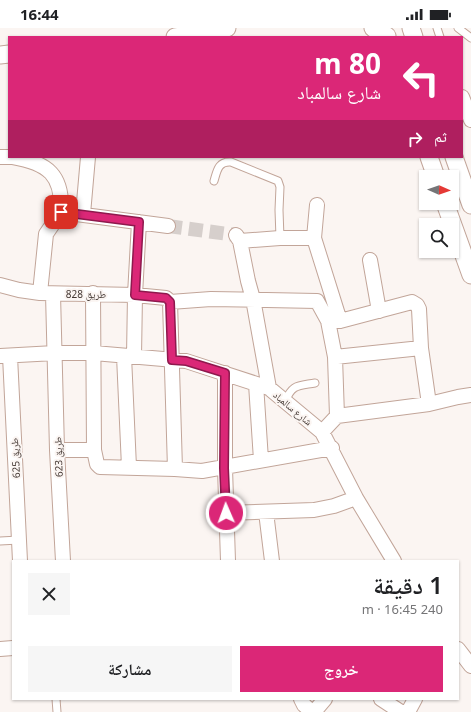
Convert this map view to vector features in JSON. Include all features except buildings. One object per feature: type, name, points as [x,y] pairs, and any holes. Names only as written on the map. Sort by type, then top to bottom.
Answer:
[{"type":"street","points":[[181,36],[227,28]]},
{"type":"street","points":[[373,28],[385,36]]},
{"type":"street","points":[[463,100],[471,120]]},
{"type":"street","points":[[17,158],[40,165],[51,174],[59,184],[62,198],[61,212],[168,226]]},
{"type":"street","points":[[83,214],[88,158]]},
{"type":"street","points":[[429,158],[434,170]]},
{"type":"street","points":[[454,158],[471,205]]},
{"type":"street","points":[[317,205],[314,238],[334,321],[337,416]]},
{"type":"street","points":[[448,210],[471,275]]},
{"type":"street","name":"طريق 623","points":[[61,212],[46,234],[47,294],[56,353],[57,450],[63,560]]},
{"type":"street","points":[[128,467],[129,356],[135,295],[139,222]]},
{"type":"street","points":[[261,460],[263,386],[253,299],[238,238],[314,238]]},
{"type":"street","points":[[370,260],[379,311]]},
{"type":"street","name":"طريق 828","points":[[0,286],[47,294],[93,293],[135,295],[166,298],[170,302]]},
{"type":"street","points":[[93,293],[96,457],[100,468],[128,467],[202,471],[332,448]]},
{"type":"street","points":[[175,469],[170,302],[211,299],[315,300],[334,321]]},
{"type":"street","points":[[334,321],[412,302],[417,305],[421,348],[429,404]]},
{"type":"street","points":[[335,357],[421,348]]},
{"type":"street","name":"شارع سالمباد","points":[[5,356],[56,353],[94,353],[186,361],[263,386],[322,432],[332,448],[356,498],[393,560]]},
{"type":"street","name":"طريق 625","points":[[5,356],[20,560]]},
{"type":"street","points":[[225,373],[224,468],[228,560]]},
{"type":"street","points":[[322,432],[337,416],[429,404],[464,396],[471,389]]},
{"type":"street","points":[[57,450],[96,457]]},
{"type":"street","points":[[226,513],[314,510],[334,506],[356,498]]},
{"type":"street","points":[[266,512],[272,560]]},
{"type":"street","points":[[0,649],[12,648]]},
{"type":"street","points":[[459,651],[471,666]]},
{"type":"street","points":[[302,700],[304,705],[313,712],[324,700]]},
{"type":"street","points":[[383,700],[401,712]]},
{"type":"street","points":[[408,712],[414,700]]},
{"type":"lane","points":[[458,28],[471,38]]},
{"type":"lane","points":[[214,181],[219,166],[226,161],[275,179],[279,184],[280,238]]},
{"type":"lane","points":[[285,402],[289,392],[296,386],[315,383]]},
{"type":"lane","points":[[0,541],[19,540]]},
{"type":"lane","points":[[56,700],[57,712]]},
{"type":"tunnel","points":[[168,226],[236,235]]},
{"type":"route","points":[[61,212],[139,222],[135,295],[166,298],[170,302],[172,360],[186,361],[225,373],[224,468],[226,513]]}]
